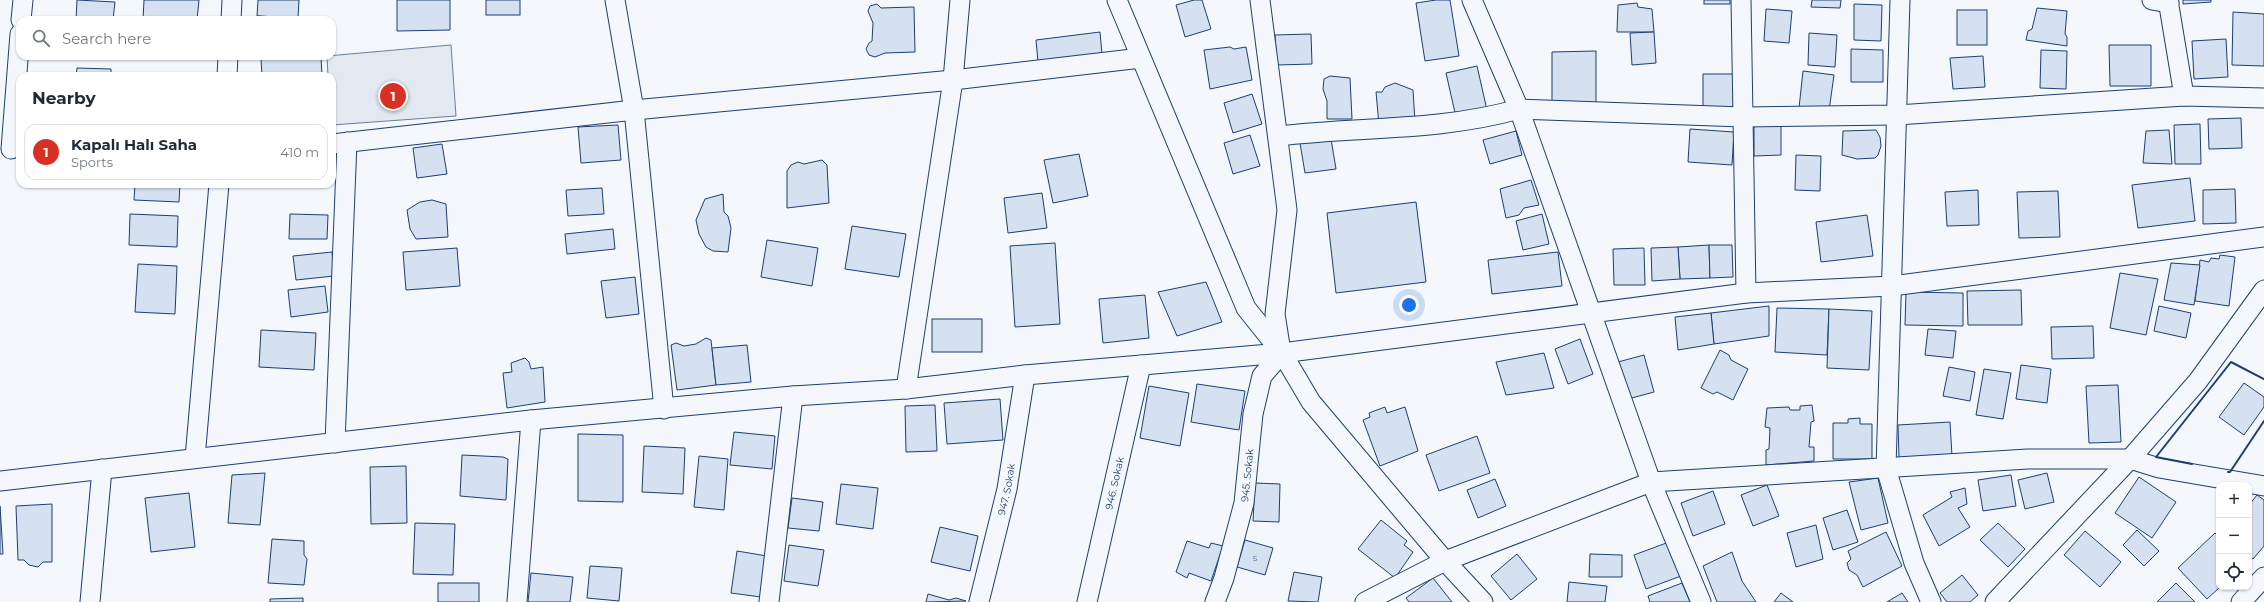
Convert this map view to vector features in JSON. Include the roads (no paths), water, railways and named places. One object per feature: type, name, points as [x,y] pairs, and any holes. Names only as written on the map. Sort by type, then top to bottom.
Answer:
[{"type":"street","points":[[21,16],[23,0]]},
{"type":"street","points":[[231,16],[232,0]]},
{"type":"street","points":[[615,0],[634,110],[664,409]]},
{"type":"street","points":[[906,389],[952,80],[960,0]]},
{"type":"street","points":[[1118,0],[1246,308],[1282,353],[1311,402],[1445,561],[1483,602]]},
{"type":"street","points":[[1260,0],[1288,210],[1275,314],[1282,353]]},
{"type":"street","points":[[1472,0],[1519,109],[1589,312],[1651,482],[1701,602]]},
{"type":"street","points":[[1741,0],[1746,293]]},
{"type":"street","points":[[1900,0],[1886,468],[1914,563],[1931,602]]},
{"type":"street","points":[[2163,1],[2184,96]]},
{"type":"street","points":[[335,443],[340,143],[634,110],[952,80],[1141,58]]},
{"type":"street","points":[[17,72],[18,60]]},
{"type":"street","points":[[227,72],[228,60]]},
{"type":"street","points":[[10,149],[16,80]]},
{"type":"street","points":[[1278,136],[1326,130],[1398,129],[1446,125],[1485,119],[1519,109],[1744,118],[1897,115],[2184,96],[2264,98]]},
{"type":"street","points":[[195,458],[219,188]]},
{"type":"street","points":[[0,481],[531,420],[793,396],[906,389],[1025,375],[1282,353],[1589,312],[1746,293],[1892,286],[2264,237]]},
{"type":"street","points":[[1994,602],[2130,459],[2198,381],[2264,290]]},
{"type":"street","name":"945. Sokak","points":[[1214,602],[1224,578],[1244,502],[1253,414],[1262,376],[1282,353]]},
{"type":"street","name":"946. Sokak","points":[[1087,602],[1141,365]]},
{"type":"street","name":"947. Sokak","points":[[979,602],[1007,489],[1025,375]]},
{"type":"street","points":[[769,602],[793,396]]},
{"type":"street","points":[[517,602],[531,420]]},
{"type":"street","points":[[1365,602],[1445,561],[1651,482],[2028,459],[2130,459],[2159,468],[2264,486]]},
{"type":"street","points":[[90,602],[102,469]]},
{"type":"street","points":[[2241,602],[2264,577]]},
{"type":"place","name":"Kapalı Halı Saha","points":[[393,96]]}]
